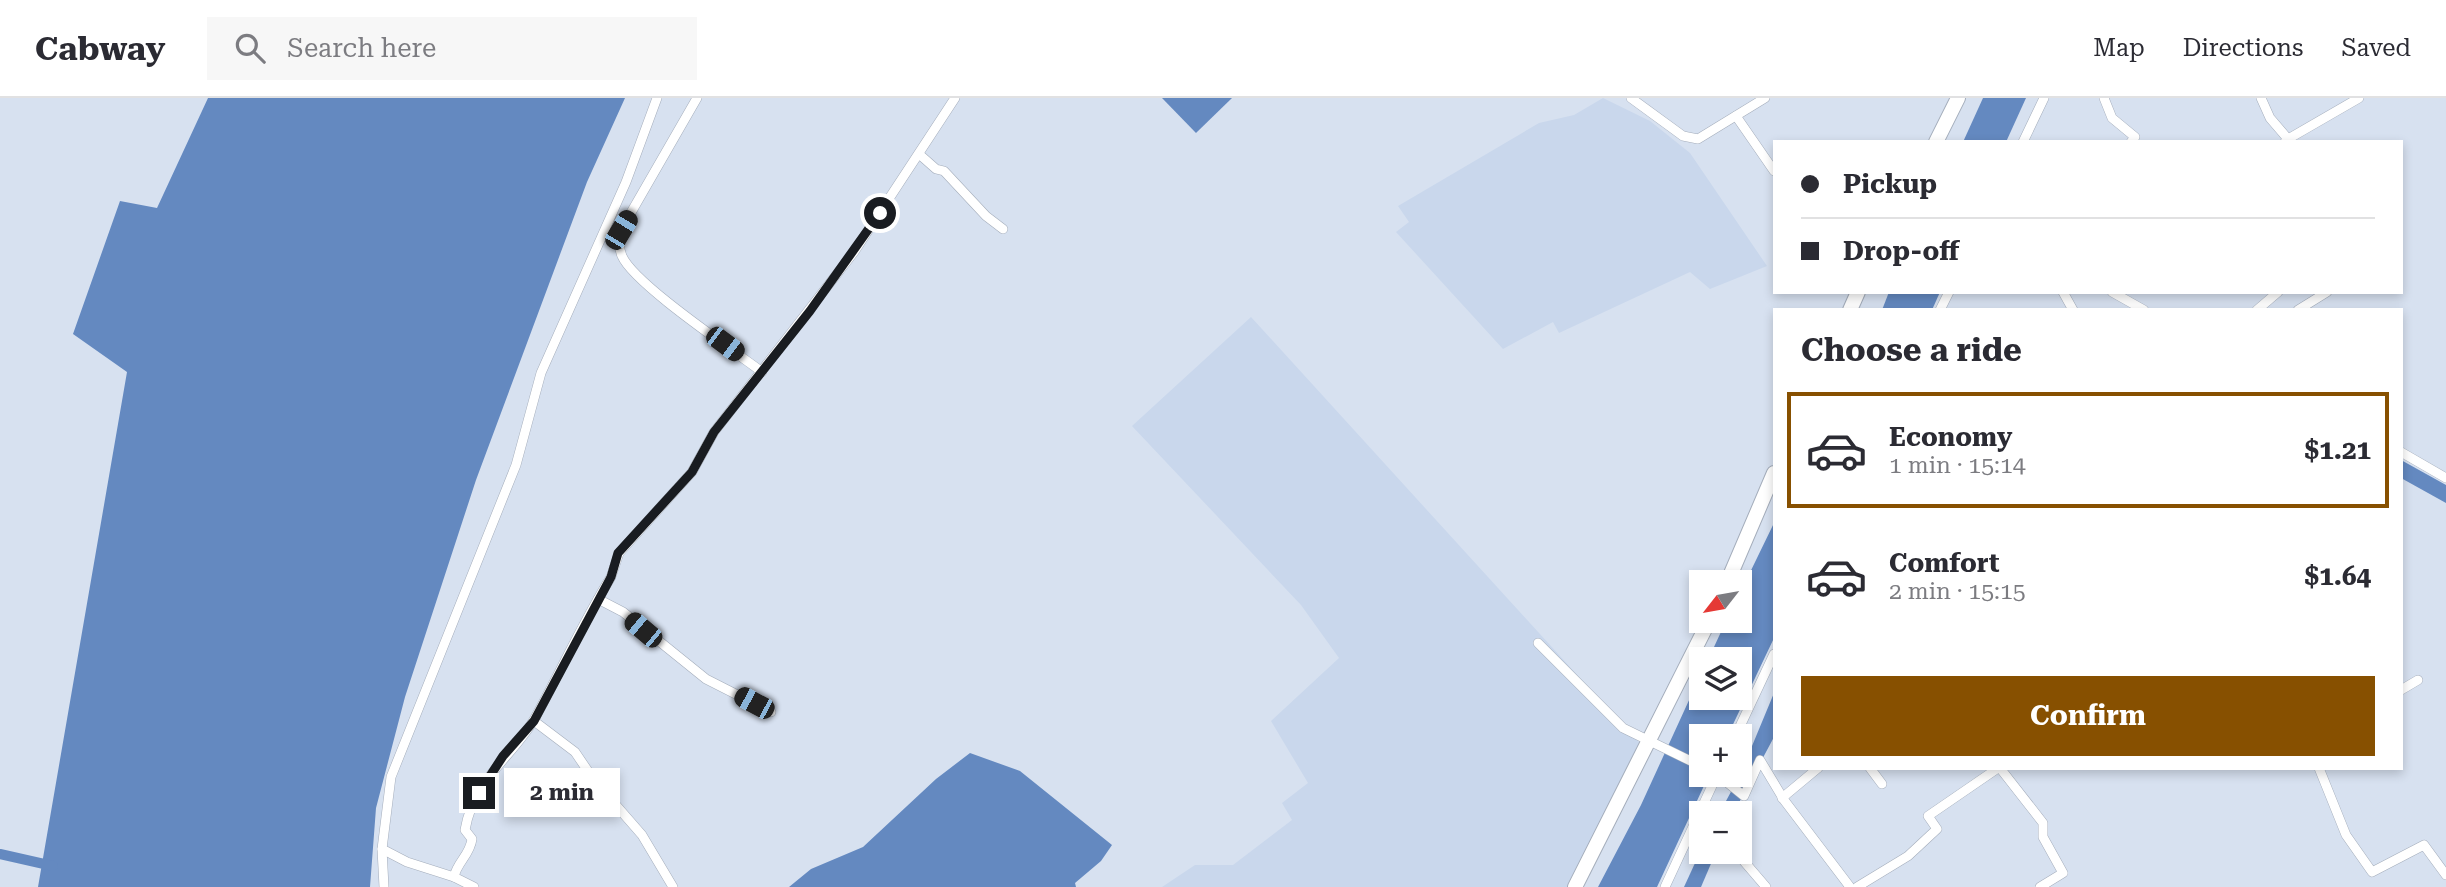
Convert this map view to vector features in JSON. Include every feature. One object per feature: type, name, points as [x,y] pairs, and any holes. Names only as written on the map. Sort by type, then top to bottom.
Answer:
[{"type":"main road","points":[[1937,140],[1958,98]]},
{"type":"main road","points":[[1733,570],[1773,475]]},
{"type":"main road","points":[[1575,887],[1703,634]]},
{"type":"street","points":[[384,887],[382,849],[385,811],[395,766],[516,465],[541,373],[626,182],[657,98]]},
{"type":"street","points":[[697,98],[621,230],[618,243],[622,257],[639,278],[762,372]]},
{"type":"street","points":[[454,877],[470,851],[472,839],[465,830],[468,813],[490,774],[534,721],[598,599],[618,553],[692,472],[714,432],[854,252],[955,98]]},
{"type":"street","points":[[1631,98],[1690,138],[1704,136],[1765,98]]},
{"type":"street","points":[[2024,140],[2044,98]]},
{"type":"street","points":[[2104,98],[2112,118],[2135,138],[2133,140]]},
{"type":"street","points":[[2260,98],[2286,140],[2359,98]]},
{"type":"street","points":[[1736,116],[1773,170]]},
{"type":"street","points":[[919,154],[936,169],[944,172],[986,216],[1003,229]]},
{"type":"street","points":[[2259,308],[2275,294]]},
{"type":"street","points":[[2301,308],[2324,294]]},
{"type":"street","points":[[2126,296],[2141,308]]},
{"type":"street","points":[[2403,453],[2446,478]]},
{"type":"street","points":[[598,599],[622,612],[706,679],[771,712]]},
{"type":"street","points":[[1538,643],[1623,728],[1689,760]]},
{"type":"street","points":[[1741,724],[1773,656]]},
{"type":"street","points":[[2403,689],[2418,680]]},
{"type":"street","points":[[534,721],[575,752],[594,780],[642,835],[673,887]]},
{"type":"street","points":[[1752,778],[1760,760],[1782,797],[1850,887]]},
{"type":"street","points":[[1782,797],[1816,770]]},
{"type":"street","points":[[1872,770],[1882,784]]},
{"type":"street","points":[[1857,887],[1908,856],[1937,829],[1928,816],[1996,770]]},
{"type":"street","points":[[2001,770],[2043,823],[2043,837],[2063,873],[2040,887]]},
{"type":"street","points":[[2320,770],[2346,835],[2372,872],[2424,845],[2446,875]]},
{"type":"street","points":[[1732,787],[1744,796],[1748,787]]},
{"type":"street","points":[[1665,887],[1689,838]]},
{"type":"street","points":[[382,849],[407,862],[454,877],[474,887]]},
{"type":"street","points":[[1746,864],[1766,887]]},
{"type":"shaded area","points":[[1603,98],[1650,121],[1690,153],[1767,266],[1710,289],[1690,272],[1559,333],[1553,322],[1503,349],[1396,232],[1409,222],[1398,206],[1539,123],[1574,115]]},
{"type":"shaded area","points":[[1251,317],[1642,746],[1570,887],[1162,887],[1195,865],[1233,865],[1292,820],[1282,803],[1308,783],[1271,721],[1339,658],[1301,605],[1132,426]]},
{"type":"water","points":[[208,98],[625,98],[587,182],[476,480],[405,697],[376,808],[370,887],[38,887],[127,372],[73,334],[120,201],[157,208]]},
{"type":"water","points":[[1162,98],[1232,98],[1196,133]]},
{"type":"water","points":[[1983,98],[2026,98],[2007,140],[1964,140]]},
{"type":"water","points":[[1888,294],[1939,294],[1933,308],[1883,308]]},
{"type":"water","points":[[2403,461],[2446,485],[2446,503],[2403,479]]},
{"type":"water","points":[[1773,525],[1773,640],[1752,684],[1752,647],[1714,647],[1720,634],[1752,634],[1751,570]]},
{"type":"water","points":[[1773,695],[1773,739],[1752,778],[1752,746]]},
{"type":"water","points":[[1689,700],[1689,710],[1740,710],[1733,724],[1689,724],[1689,787],[1703,787],[1697,801],[1689,801],[1689,818],[1657,887],[1598,887],[1641,805]]},
{"type":"water","points":[[970,753],[1020,771],[1112,845],[1101,861],[1075,883],[1076,887],[789,887],[811,869],[863,847],[936,779]]},
{"type":"water","points":[[1734,787],[1747,787],[1740,801],[1726,801]]},
{"type":"water","points":[[1695,864],[1711,864],[1701,887],[1684,887]]},
{"type":"waterway","points":[[0,854],[53,866]]},
{"type":"route","points":[[479,793],[503,756],[534,721],[611,577],[618,553],[692,472],[714,432],[810,311],[880,213]]}]
